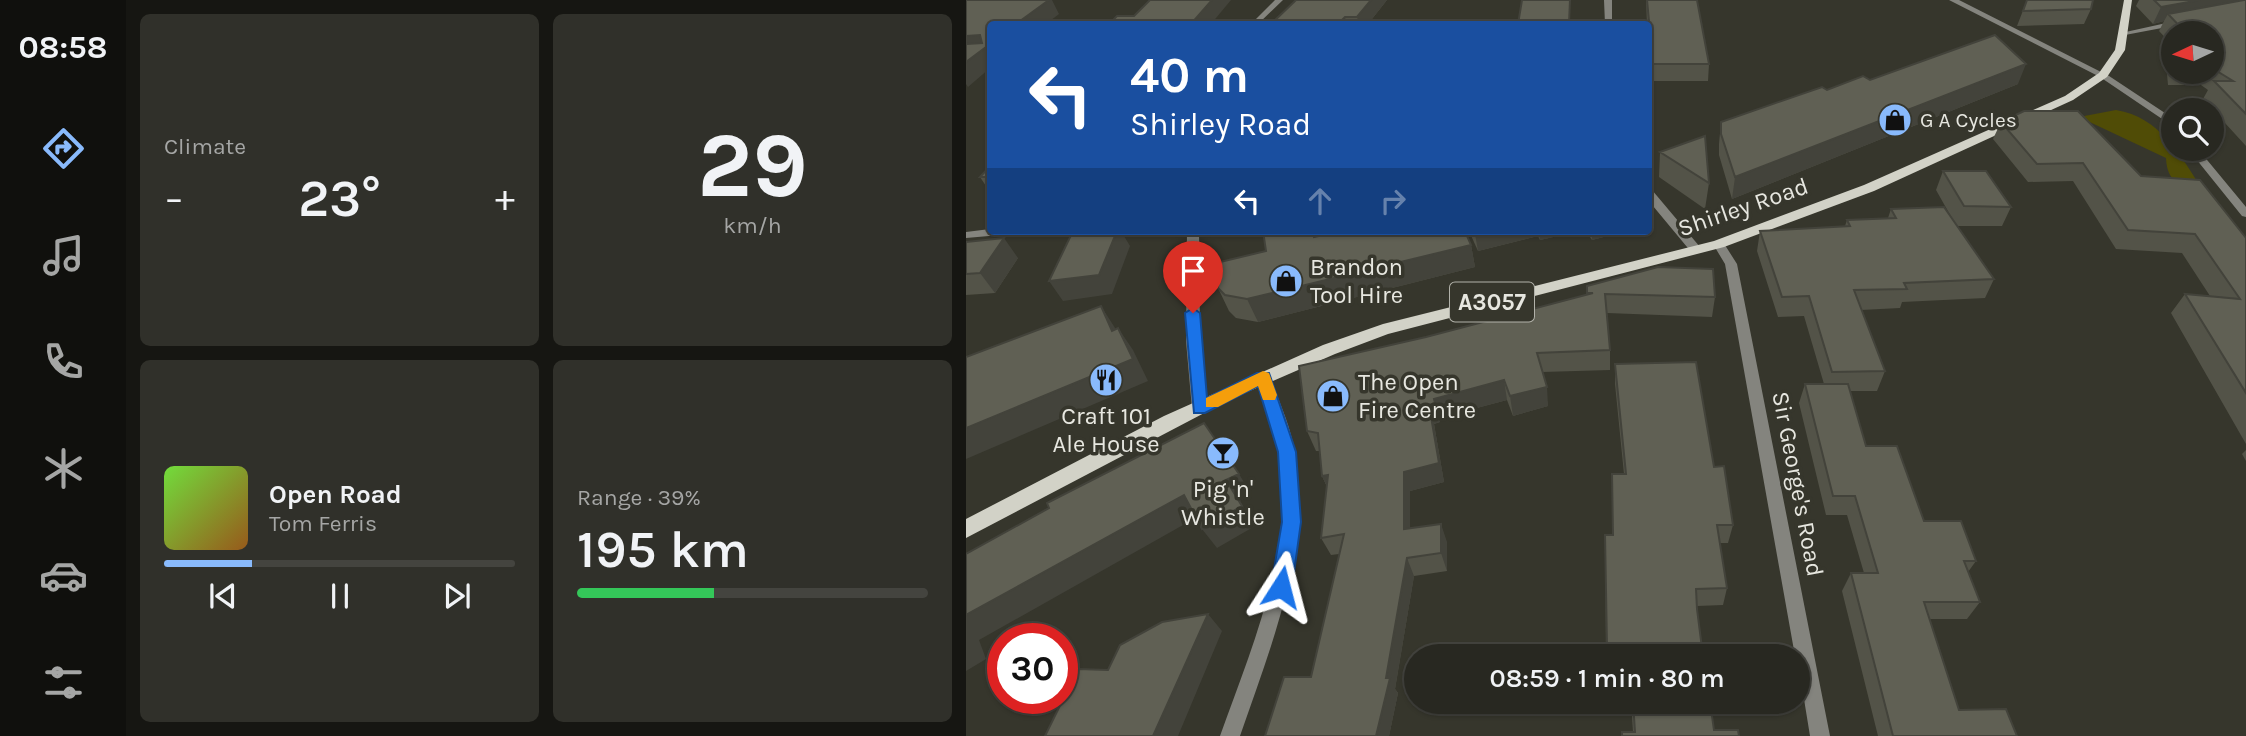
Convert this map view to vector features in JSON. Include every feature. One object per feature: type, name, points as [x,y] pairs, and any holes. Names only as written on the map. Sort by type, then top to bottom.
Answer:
[{"type":"main road","name":"Shirley Road","points":[[966,529],[1263,377],[1335,346],[1383,330],[1719,244],[1869,188],[2073,96],[2103,75],[2120,50],[2125,33],[2128,0]]},
{"type":"street","points":[[1257,21],[1279,0]]},
{"type":"street","points":[[1608,0],[1609,21]]},
{"type":"street","points":[[1953,0],[2103,75],[2161,115]]},
{"type":"street","points":[[2125,33],[2195,19]]},
{"type":"street","points":[[2203,161],[2246,214]]},
{"type":"street","points":[[1652,197],[1696,250]]},
{"type":"street","points":[[966,235],[987,233]]},
{"type":"street","points":[[1193,235],[1193,341],[1199,409]]},
{"type":"street","name":"Sir George's Road","points":[[1719,244],[1731,264],[1741,312],[1820,736]]},
{"type":"street","points":[[1230,736],[1281,587],[1292,522],[1287,452],[1263,377]]},
{"type":"shaded area","points":[[2116,110],[2131,114],[2161,134],[2161,156],[2079,117]]},
{"type":"shaded area","points":[[2166,161],[2184,161],[2204,192],[2177,182],[2167,167]]},
{"type":"building","points":[[966,0],[1049,0],[1020,21],[987,21],[987,46],[966,62],[966,44],[982,43],[980,35],[966,36]]},
{"type":"building","points":[[1150,0],[1212,0],[1194,21],[1112,21],[1117,16],[1134,16]]},
{"type":"building","points":[[1296,0],[1371,0],[1357,17],[1345,17],[1341,21],[1274,21]]},
{"type":"building","points":[[1522,0],[1570,0],[1569,21],[1518,21]]},
{"type":"building","points":[[1647,0],[1697,0],[1709,64],[1653,64],[1652,21],[1649,21]]},
{"type":"building","points":[[2027,0],[2093,0],[2091,9],[2023,11]]},
{"type":"building","points":[[2154,0],[2200,0],[2161,7]]},
{"type":"building","points":[[2246,0],[2246,114],[2217,84],[2233,81],[2224,75],[2224,21],[2175,21],[2168,14]]},
{"type":"building","points":[[1995,35],[2026,64],[1735,177],[1721,134],[1721,122],[1822,87],[1827,90],[1863,76],[1870,80]]},
{"type":"building","points":[[2024,111],[2078,111],[2141,176],[2200,180],[2246,238],[2246,393],[2185,294],[2240,299],[2195,234],[2128,230],[2083,163],[2037,164],[2001,122]]},
{"type":"building","points":[[1705,136],[1709,183],[1660,152]]},
{"type":"building","points":[[1943,171],[1986,171],[2011,207],[1964,206]]},
{"type":"building","points":[[1944,207],[1994,279],[1904,283],[1907,289],[1854,290],[1885,371],[1832,372],[1809,296],[1782,297],[1760,231],[1850,226],[1847,220],[1896,218],[1891,209]]},
{"type":"building","points":[[1071,235],[1115,235],[1099,275],[1049,281]]},
{"type":"building","points":[[1264,235],[1467,235],[1471,245],[1247,299],[1225,295],[1218,288],[1216,263],[1266,251]]},
{"type":"building","points":[[1004,238],[980,273],[966,274],[966,242]]},
{"type":"building","points":[[1658,267],[1713,269],[1715,297],[1605,294],[1610,350],[1537,353],[1547,387],[1510,396],[1504,380],[1434,399],[1435,403],[1429,405],[1439,463],[1404,472],[1404,529],[1441,524],[1441,553],[1407,558],[1386,678],[1390,678],[1376,736],[1265,736],[1284,677],[1311,677],[1344,534],[1321,538],[1328,475],[1322,476],[1318,433],[1307,431],[1299,366],[1426,337],[1593,293],[1587,293],[1587,286]]},
{"type":"building","points":[[1101,306],[1112,331],[1118,328],[1133,359],[966,428],[966,357]]},
{"type":"building","points":[[1696,362],[1714,467],[1724,466],[1733,525],[1717,525],[1727,588],[1696,589],[1701,644],[1607,644],[1605,535],[1613,535],[1612,474],[1626,474],[1615,364]]},
{"type":"building","points":[[1805,384],[1848,384],[1866,446],[1897,446],[1924,521],[1961,521],[1976,561],[1964,561],[1980,602],[1924,602],[1959,710],[2006,709],[2017,736],[1893,736],[1851,573],[1878,573],[1855,496],[1833,496]]},
{"type":"building","points":[[1204,423],[1239,474],[1226,480],[1242,506],[1202,529],[1184,495],[966,615],[966,554],[1049,508],[1047,503]]},
{"type":"building","points":[[1208,614],[1153,736],[1045,736],[1056,714],[1078,714],[1078,669],[1108,670],[1120,645],[1162,622]]},
{"type":"building","points":[[1634,714],[1712,714],[1714,730],[1738,730],[1739,736],[1622,736],[1622,732],[1635,732]]},
{"type":"slow traffic","points":[[1212,403],[1263,377],[1269,395]]},
{"type":"place","name":"G A Cycles","points":[[1895,120]]},
{"type":"place","name":"Brandon Tool Hire","points":[[1286,281]]},
{"type":"place","name":"Craft 101 Ale House","points":[[1106,380]]},
{"type":"place","name":"The Open Fire Centre","points":[[1333,396]]},
{"type":"place","name":"Pig 'n' Whistle","points":[[1223,453]]},
{"type":"route","points":[[1193,313],[1199,409],[1263,377],[1287,452],[1292,522],[1281,587]]}]
